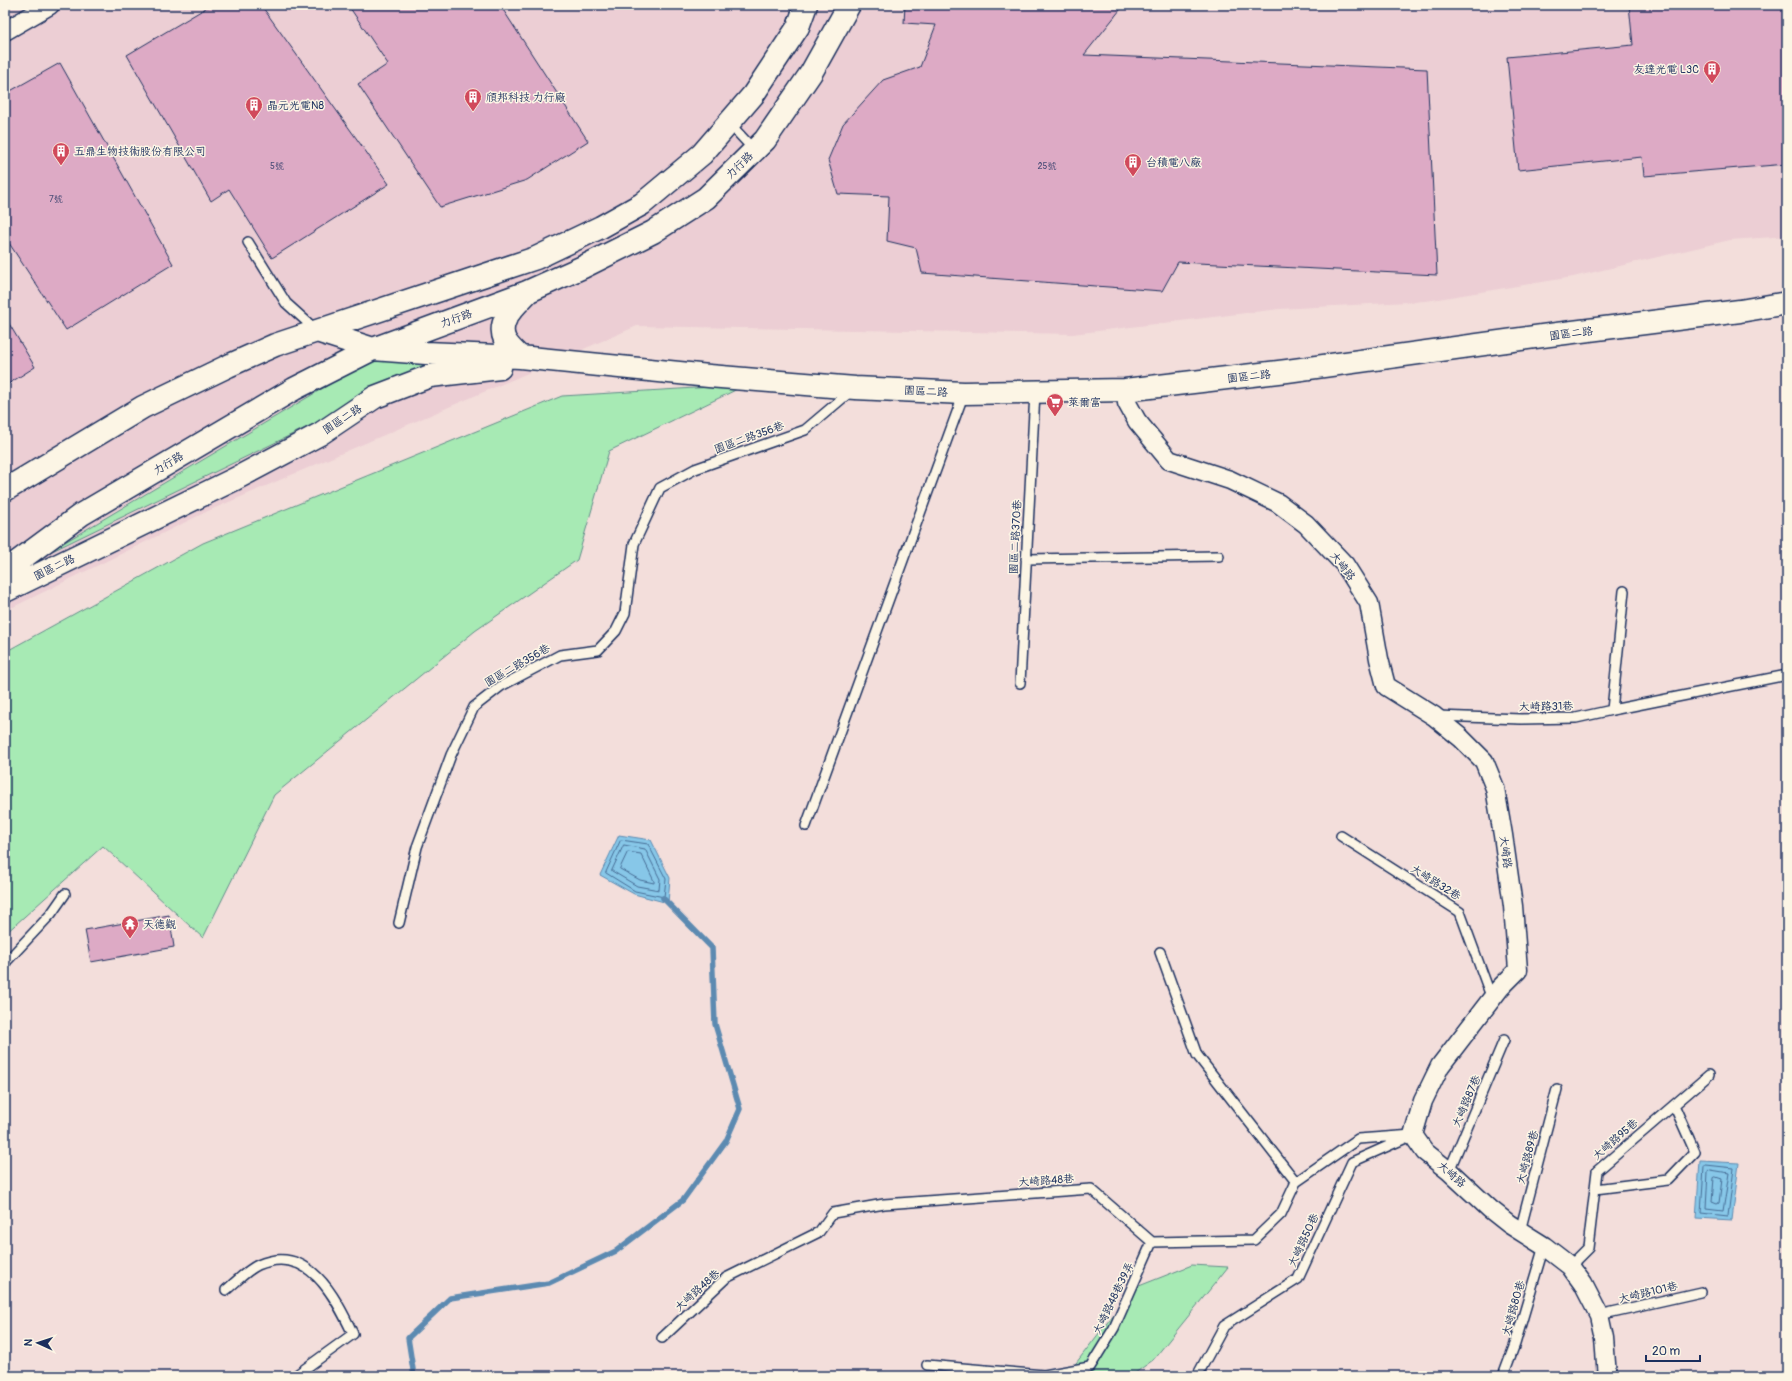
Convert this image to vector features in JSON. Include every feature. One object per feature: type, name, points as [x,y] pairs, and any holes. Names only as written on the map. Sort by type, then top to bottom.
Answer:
[{"type":"street","points":[[5,31],[50,5]]},
{"type":"street","points":[[5,490],[143,407],[241,360],[275,345],[536,258],[601,227],[642,204],[702,154],[754,95],[798,28],[806,5]]},
{"type":"street","name":"力行路","points":[[5,571],[82,514],[294,389],[373,349],[527,292],[583,267],[653,232],[706,198],[765,140],[811,73],[849,5]]},
{"type":"street","points":[[520,357],[506,341],[502,330],[504,321],[527,292]]},
{"type":"street","name":"園區二路","points":[[5,590],[235,479],[320,434],[376,398],[430,376],[533,364],[855,388],[964,393],[1125,390],[1287,372],[1556,334],[1740,311],[1787,303]]},
{"type":"street","name":"園區二路","points":[[317,331],[373,349],[520,357],[708,376]]},
{"type":"street","name":"大崎路","points":[[1125,390],[1127,403],[1137,421],[1169,460],[1230,480],[1278,503],[1306,524],[1345,565],[1369,603],[1379,659],[1386,686],[1434,716],[1461,738],[1484,761],[1495,788],[1513,906],[1518,970],[1500,988],[1434,1076],[1423,1101],[1413,1134],[1425,1152],[1449,1171],[1490,1209],[1544,1246],[1570,1266],[1583,1284],[1599,1315],[1604,1338],[1607,1376]]},
{"type":"lane","points":[[729,123],[754,150]]},
{"type":"lane","points":[[248,242],[286,303],[317,331]]},
{"type":"lane","name":"園區二路356巷","points":[[399,923],[417,847],[451,754],[474,706],[501,686],[560,655],[598,650],[616,631],[626,612],[634,544],[660,488],[695,469],[805,430],[855,388]]},
{"type":"lane","name":"園區二路370巷","points":[[1020,683],[1034,392]]},
{"type":"lane","points":[[806,826],[964,393]]},
{"type":"lane","points":[[1026,559],[1219,556]]},
{"type":"lane","points":[[1612,710],[1624,591]]},
{"type":"lane","name":"大崎路31巷","points":[[1434,716],[1521,719],[1576,718],[1787,675]]},
{"type":"lane","name":"大崎路32巷","points":[[1341,836],[1460,912],[1492,999]]},
{"type":"lane","points":[[5,963],[51,914],[65,894]]},
{"type":"lane","points":[[1160,952],[1197,1055],[1296,1182]]},
{"type":"lane","name":"大崎路87巷","points":[[1449,1171],[1504,1040]]},
{"type":"lane","name":"大崎路95巷","points":[[1570,1266],[1588,1248],[1597,1171],[1709,1075]]},
{"type":"lane","name":"大崎路89巷","points":[[1520,1231],[1557,1089]]},
{"type":"lane","points":[[1595,1189],[1668,1180],[1695,1152],[1674,1105]]},
{"type":"lane","points":[[1152,1242],[1254,1240],[1281,1214],[1296,1182],[1358,1139],[1413,1134]]},
{"type":"lane","name":"大崎路50巷","points":[[1198,1376],[1224,1326],[1298,1279],[1352,1162],[1413,1134]]},
{"type":"lane","name":"大崎路48巷","points":[[662,1338],[726,1278],[819,1232],[833,1213],[884,1204],[1091,1189],[1152,1242]]},
{"type":"lane","name":"大崎路48巷39弄","points":[[927,1365],[1044,1375],[1090,1367],[1114,1328],[1152,1242]]},
{"type":"lane","name":"大崎路80巷","points":[[1503,1376],[1515,1344],[1544,1246]]},
{"type":"lane","points":[[226,1290],[257,1266],[276,1259],[292,1260],[307,1267],[320,1279],[341,1308],[353,1334],[295,1376]]},
{"type":"lane","name":"大崎路101巷","points":[[1599,1315],[1701,1292]]},
{"type":"shaded area","points":[[5,5],[1787,5],[1787,236],[1730,240],[1573,277],[1426,301],[1279,309],[1073,334],[637,326],[208,511],[5,611]]},
{"type":"green space","points":[[372,359],[443,361],[40,557]]},
{"type":"green space","points":[[746,385],[609,451],[577,560],[475,631],[274,795],[203,938],[103,846],[5,934],[5,652],[203,543],[562,396]]},
{"type":"green space","points":[[1192,1265],[1228,1267],[1153,1360],[1131,1376],[1066,1376],[1134,1288]]},
{"type":"water","points":[[619,835],[651,840],[670,878],[668,903],[634,894],[600,875]]},
{"type":"water","points":[[1700,1161],[1739,1163],[1732,1220],[1696,1218]]},
{"type":"building","name":"晶元光電N8","points":[[211,5],[261,5],[389,184],[272,258],[229,189],[211,201],[127,55]]},
{"type":"building","name":"頎邦科技 力行廠","points":[[348,5],[500,5],[588,141],[527,180],[440,207],[358,84],[388,64]]},
{"type":"building","name":"台積電八廠","points":[[905,5],[1124,5],[1084,55],[1427,69],[1437,275],[1178,262],[1162,291],[922,273],[916,248],[887,241],[889,196],[838,194],[828,160],[843,124],[883,80],[920,67],[936,25],[904,23]]},
{"type":"building","name":"友達光電 L3C","points":[[1629,5],[1787,5],[1787,164],[1644,176],[1642,157],[1518,170],[1507,57],[1633,45]]},
{"type":"building","name":"五鼎生物技術股份有限公司","points":[[60,63],[173,264],[66,330],[5,237],[5,94]]},
{"type":"building","points":[[5,317],[35,367],[5,386]]},
{"type":"building","name":"天德觀","points":[[169,915],[174,947],[91,962],[85,930]]},
{"type":"waterway","points":[[414,1376],[408,1338],[450,1298],[549,1283],[616,1251],[683,1200],[726,1141],[740,1109],[715,1024],[712,948],[663,898]]},
{"type":"place","name":"友達光電 L3C","points":[[1712,84]]},
{"type":"place","name":"頎邦科技 力行廠","points":[[473,112]]},
{"type":"place","name":"晶元光電N8","points":[[254,120]]},
{"type":"place","name":"五鼎生物技術股份有限公司","points":[[61,166]]},
{"type":"place","name":"台積電八廠","points":[[1133,177]]},
{"type":"place","name":"萊爾富","points":[[1055,417]]},
{"type":"place","name":"天德觀","points":[[130,939]]}]
